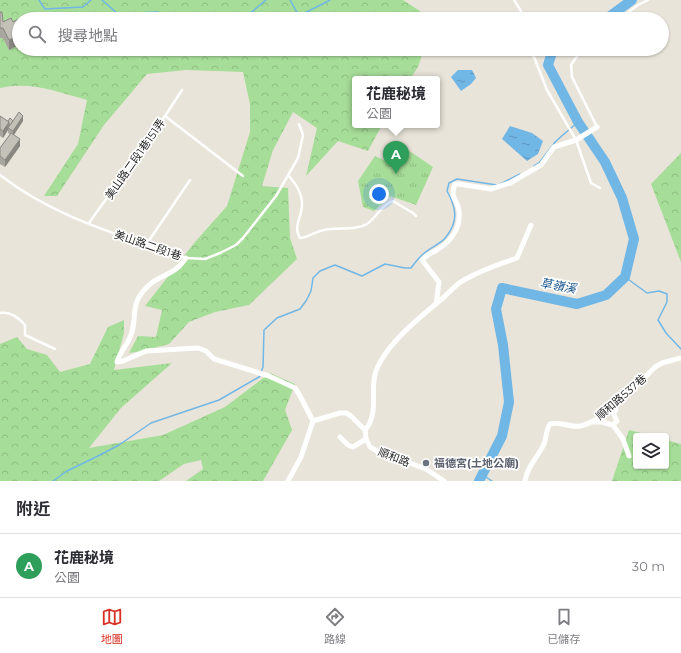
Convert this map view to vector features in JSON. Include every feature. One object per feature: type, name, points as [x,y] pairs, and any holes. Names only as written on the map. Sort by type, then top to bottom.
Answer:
[{"type":"street","points":[[436,304],[439,282],[422,260],[425,256],[437,250],[450,239],[458,227],[460,214],[459,206],[453,198],[452,192],[455,184],[491,189],[510,183],[541,165],[554,147],[576,140],[597,127]]},
{"type":"street","points":[[313,421],[329,415],[346,413],[365,430],[370,424],[376,372],[382,358],[410,326],[462,281],[517,258],[532,225]]},
{"type":"street","points":[[186,258],[175,270],[161,276],[148,285],[138,296],[131,336],[117,362],[146,351],[198,348],[206,351],[214,359],[269,376],[295,388],[313,421],[301,457],[288,481]]},
{"type":"street","name":"順和路537巷","points":[[525,481],[529,469],[544,445],[546,431],[550,424],[556,423],[573,426],[592,422],[616,405],[655,367],[662,363],[681,358]]},
{"type":"street","points":[[614,425],[617,421],[613,413],[616,410]]},
{"type":"street","points":[[592,422],[602,422],[614,425],[623,439],[629,456]]},
{"type":"street","name":"順和路","points":[[365,430],[366,439],[370,447],[426,469],[444,481]]},
{"type":"street","points":[[340,437],[348,445],[353,447],[366,439]]},
{"type":"lane","points":[[514,0],[521,12]]},
{"type":"lane","points":[[628,12],[648,0]]},
{"type":"lane","points":[[533,56],[547,90],[576,140],[591,183],[600,188]]},
{"type":"lane","points":[[577,56],[571,65],[572,77],[597,127]]},
{"type":"lane","points":[[165,116],[182,90]]},
{"type":"lane","name":"美山路二段1巷151弄","points":[[89,224],[165,116],[243,176]]},
{"type":"lane","name":"美山路二段1巷","points":[[0,175],[52,208],[89,224],[186,258],[205,259],[236,245],[276,196],[298,158],[303,136],[299,124]]},
{"type":"lane","points":[[288,175],[296,184],[300,194],[302,208],[297,226],[297,233],[300,238],[304,238],[315,232],[324,230],[354,228],[366,224],[372,220],[381,209],[393,201],[414,213],[416,216]]},
{"type":"lane","points":[[146,245],[190,180]]},
{"type":"lane","points":[[0,313],[6,312],[25,325],[24,335],[54,348]]},
{"type":"green space","points":[[0,0],[403,0],[421,12],[12,12],[12,56],[422,56],[418,67],[412,76],[352,76],[352,128],[380,128],[368,151],[338,141],[306,176],[317,128],[293,112],[273,150],[262,186],[288,188],[290,238],[297,259],[249,305],[215,312],[189,322],[169,344],[142,351],[129,353],[138,336],[156,337],[162,310],[145,306],[195,242],[227,206],[250,132],[250,104],[243,72],[186,70],[147,74],[104,125],[57,196],[44,196],[78,144],[87,100],[44,88],[11,86],[0,88]]},
{"type":"green space","points":[[408,150],[433,167],[416,205],[390,196],[374,211],[363,207],[358,181],[375,156],[397,166]]},
{"type":"green space","points":[[681,153],[681,262],[651,184]]},
{"type":"green space","points":[[124,320],[124,333],[114,370],[172,363],[121,408],[89,448],[163,435],[225,407],[270,373],[295,384],[285,410],[292,430],[263,481],[186,481],[203,469],[201,460],[184,464],[159,481],[0,481],[0,344],[17,337],[27,349],[47,355],[60,372],[90,364],[108,327]]},
{"type":"green space","points":[[629,430],[641,433],[633,433],[633,469],[669,469],[669,441],[681,444],[681,481],[612,481]]},
{"type":"water","points":[[458,70],[472,70],[476,78],[471,84],[461,91],[451,77]]},
{"type":"water","points":[[510,126],[532,133],[543,141],[538,154],[527,161],[502,139]]},
{"type":"building","points":[[0,12],[2,12],[3,22],[11,18],[12,20],[12,38],[9,40],[3,28],[0,28]]},
{"type":"building","points":[[19,112],[23,116],[13,131],[8,128]]},
{"type":"building","points":[[0,116],[9,122],[3,131],[0,129]]},
{"type":"building","points":[[10,118],[13,121],[9,125],[8,121]]},
{"type":"building","points":[[11,133],[20,139],[5,160],[0,156],[0,148]]},
{"type":"waterway","points":[[39,0],[45,9],[83,7],[91,0]]},
{"type":"waterway","points":[[102,0],[116,12]]},
{"type":"waterway","points":[[252,12],[266,0]]},
{"type":"waterway","points":[[290,0],[297,12]]},
{"type":"waterway","points":[[307,12],[330,0]]},
{"type":"waterway","name":"草嶺溪","points":[[616,12],[632,0]]},
{"type":"waterway","name":"草嶺溪","points":[[479,481],[502,436],[509,402],[503,345],[496,309],[502,288],[577,304],[606,295],[625,277],[634,239],[622,198],[605,162],[578,122],[548,65],[551,56]]},
{"type":"waterway","points":[[534,166],[539,163],[556,141],[578,122]]},
{"type":"waterway","points":[[500,184],[520,174]]},
{"type":"waterway","points":[[261,372],[263,367],[264,330],[277,318],[300,309],[311,291],[313,278],[320,271],[335,265],[362,276],[385,264],[411,268],[424,253],[446,237],[453,225],[455,214],[447,191],[449,183],[457,179],[497,185]]},
{"type":"waterway","points":[[625,277],[647,293],[659,291],[667,294],[667,302],[658,320],[666,333],[681,349]]},
{"type":"waterway","points":[[53,481],[67,471],[119,445],[151,423],[219,400],[260,376]]},
{"type":"waterway","points":[[483,475],[492,481]]},
{"type":"place","name":"花鹿秘境","points":[[396,174]]},
{"type":"place","name":"福德宮(土地公廟)","points":[[426,463]]}]
